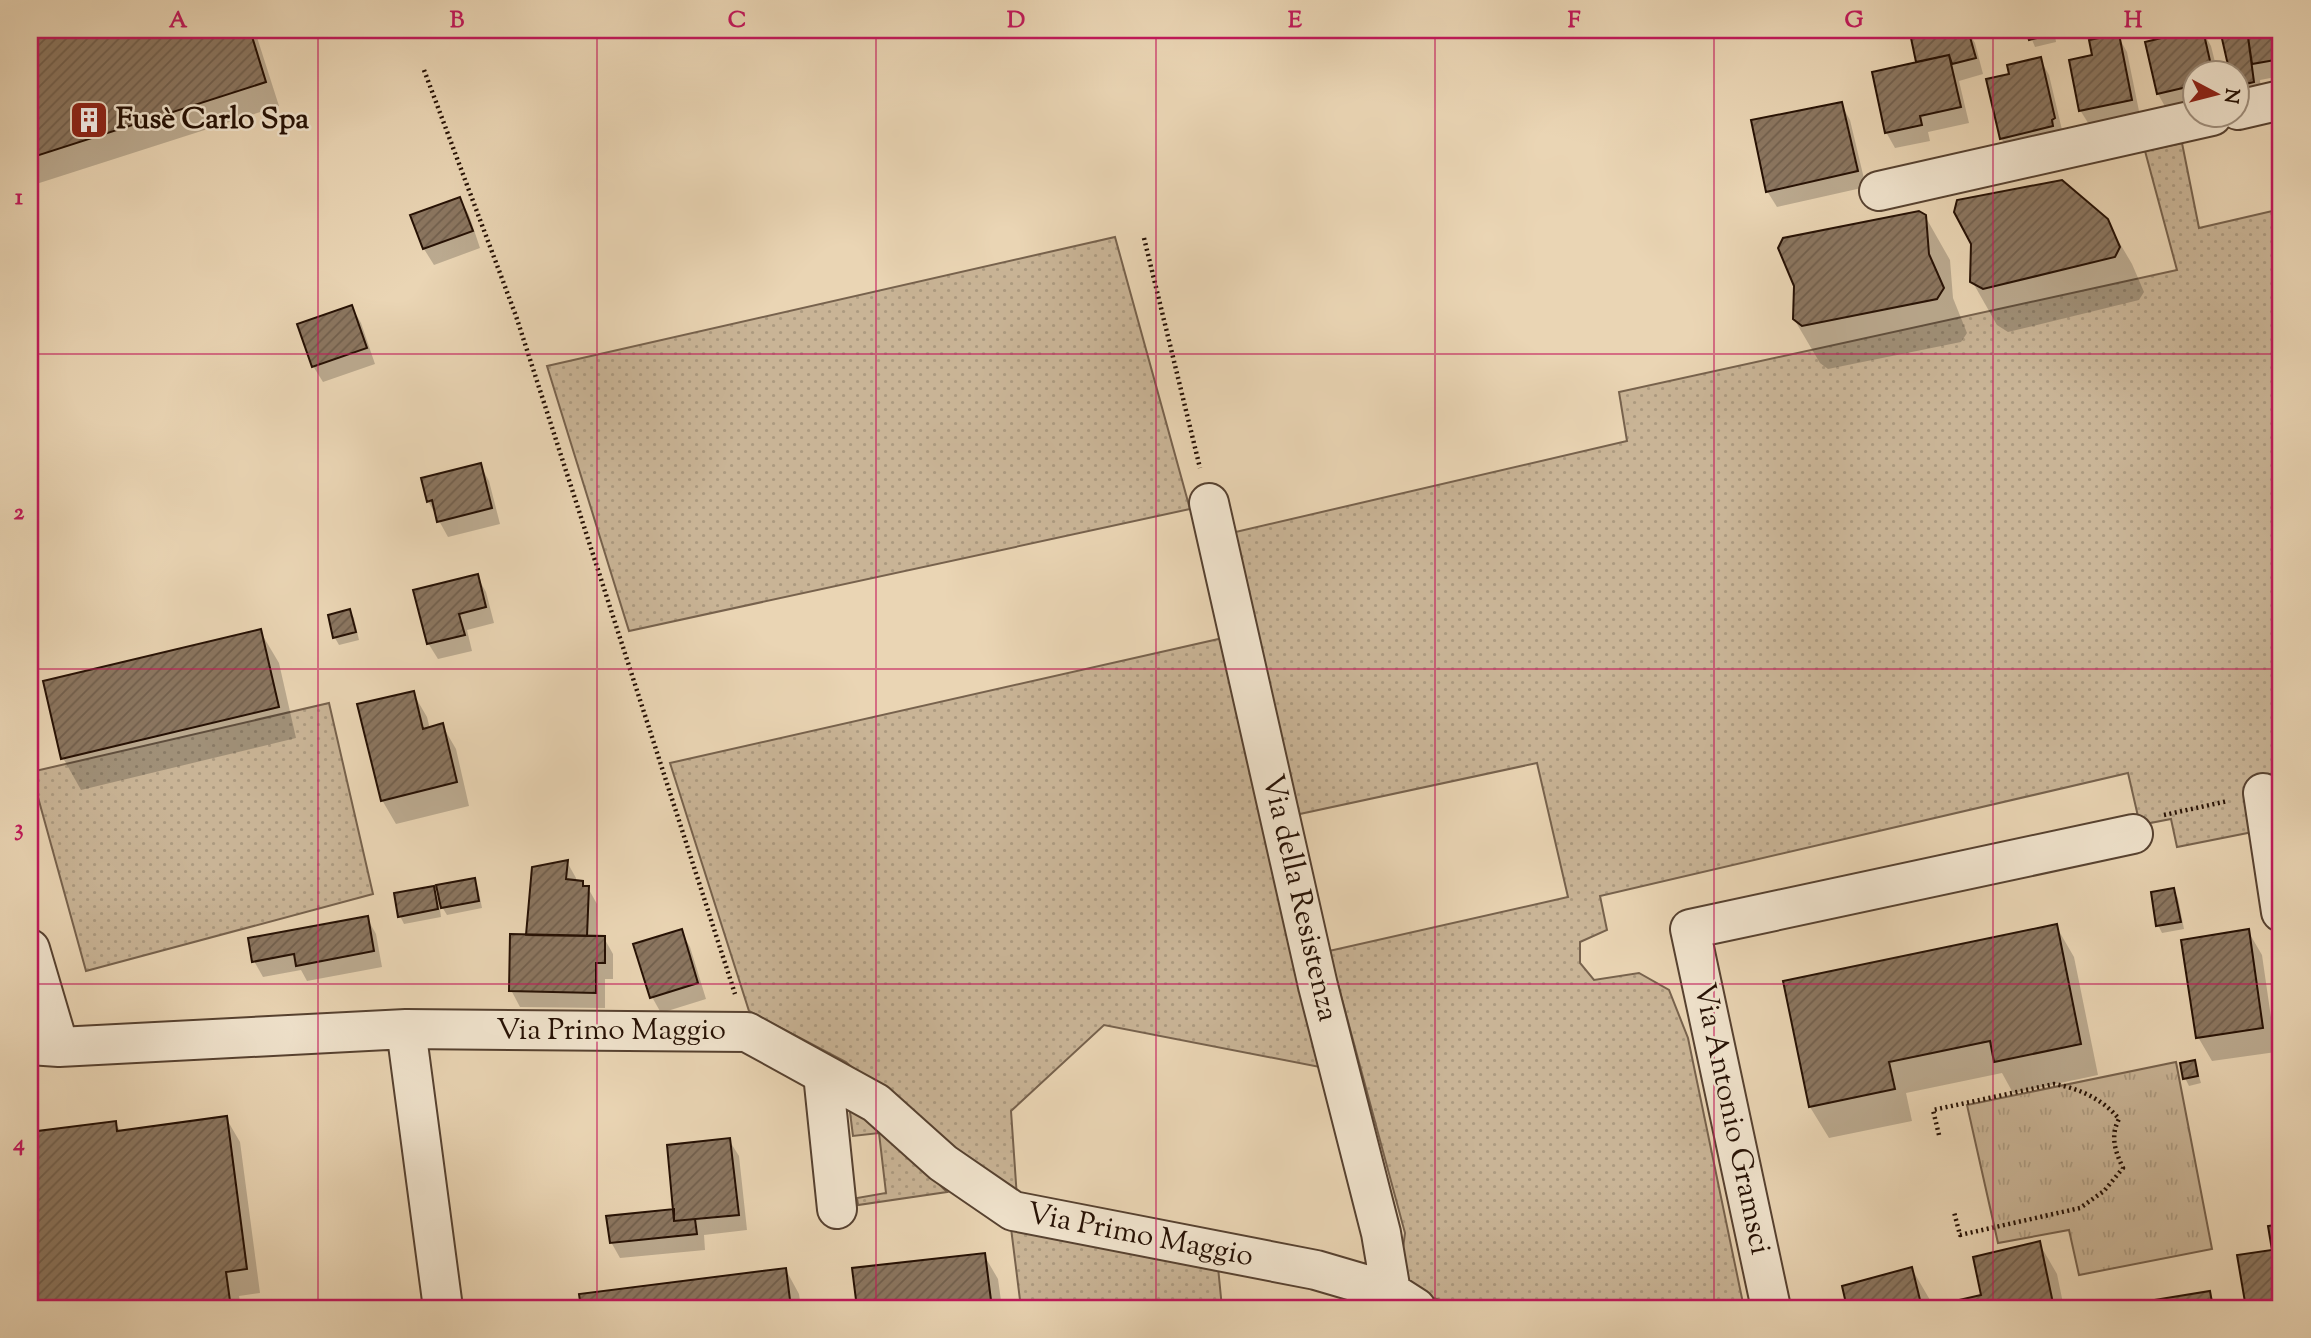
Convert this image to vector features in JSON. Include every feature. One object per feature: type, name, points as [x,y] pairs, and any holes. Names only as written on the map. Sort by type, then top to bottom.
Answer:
[{"type":"street","points":[[2252,107],[2281,100]]},
{"type":"street","points":[[1879,191],[2182,123]]},
{"type":"street","name":"Via della Resistenza","points":[[1209,503],[1318,986],[1381,1233],[1404,1300]]},
{"type":"street","points":[[2263,793],[2281,912]]},
{"type":"street","name":"Via Antonio Gramsci","points":[[1771,1308],[1690,929],[2133,834]]},
{"type":"street","points":[[30,949],[44,1046]]},
{"type":"street","name":"Via Primo Maggio","points":[[44,1046],[406,1029],[747,1032],[876,1103],[943,1163],[1013,1211],[1317,1270],[1404,1300]]},
{"type":"street","points":[[406,1029],[443,1308]]},
{"type":"street","points":[[822,1074],[837,1209]]},
{"type":"path","points":[[424,70],[516,316],[747,1032]]},
{"type":"path","points":[[1144,238],[1209,503]]},
{"type":"path","points":[[2133,834],[2131,822],[2263,793]]},
{"type":"path","points":[[1939,1135],[1933,1110],[2054,1084],[2074,1087],[2113,1111],[2119,1119],[2113,1130],[2114,1143],[2123,1168],[2104,1191],[2080,1208],[1960,1235],[1954,1212]]},
{"type":"green space","points":[[2182,143],[2199,228],[2281,209],[2281,866],[2273,828],[2177,847],[2171,819],[2140,825],[2128,773],[1600,896],[1607,930],[1580,942],[1580,963],[1594,980],[1639,973],[1669,990],[1688,1038],[1744,1308],[1466,1308],[1398,1287],[1405,1233],[1329,951],[1568,897],[1537,763],[1295,815],[1227,534],[1627,441],[1619,392],[2177,270],[2145,151]]},
{"type":"green space","points":[[1115,237],[1190,509],[629,631],[547,366]]},
{"type":"green space","points":[[1223,638],[1330,1069],[1104,1025],[1011,1111],[1017,1198],[946,1152],[846,1062],[749,1011],[670,763]]},
{"type":"green space","points":[[329,703],[373,894],[86,971],[31,772]]},
{"type":"green space","points":[[2176,1062],[2212,1249],[2079,1275],[2069,1230],[1998,1243],[1967,1105]]},
{"type":"green space","points":[[858,1111],[869,1115],[947,1192],[858,1205],[857,1198],[886,1193],[879,1133],[853,1136],[850,1112]]},
{"type":"green space","points":[[1011,1228],[1218,1267],[1222,1308],[1021,1308]]},
{"type":"building","name":"Fusè Carlo Spa","points":[[30,30],[250,30],[266,82],[30,158]]},
{"type":"building","points":[[1947,30],[1968,30],[1976,58],[1952,64],[1949,55],[1916,62],[1911,38]]},
{"type":"building","points":[[2026,30],[2052,30],[2053,34],[2029,40]]},
{"type":"building","points":[[2203,30],[2210,60],[2182,60],[2182,88],[2157,94],[2145,42]]},
{"type":"building","points":[[2220,30],[2253,30],[2254,36],[2248,37],[2251,60],[2227,60]]},
{"type":"building","points":[[2253,30],[2281,30],[2281,59],[2252,64],[2248,37],[2254,36]]},
{"type":"building","points":[[2119,34],[2132,100],[2079,111],[2069,60],[2092,55],[2089,40]]},
{"type":"building","points":[[1949,55],[1961,107],[1920,116],[1922,125],[1885,133],[1872,72]]},
{"type":"building","points":[[2041,57],[2055,118],[2052,120],[2053,126],[2000,139],[1986,79],[2009,74],[2007,65]]},
{"type":"building","points":[[1842,102],[1858,171],[1766,192],[1751,120]]},
{"type":"building","points":[[2062,180],[2108,219],[2120,247],[2115,257],[1983,289],[1970,282],[1971,244],[1954,212],[1957,200]]},
{"type":"building","points":[[460,197],[473,231],[423,249],[410,215]]},
{"type":"building","points":[[1919,211],[1926,215],[1929,254],[1944,288],[1937,299],[1802,326],[1793,319],[1794,286],[1778,248],[1783,238]]},
{"type":"building","points":[[352,305],[367,348],[312,367],[297,324]]},
{"type":"building","points":[[481,463],[492,508],[437,522],[432,500],[427,502],[421,478]]},
{"type":"building","points":[[478,574],[486,607],[459,614],[465,635],[427,644],[413,590]]},
{"type":"building","points":[[350,609],[356,632],[333,638],[328,615]]},
{"type":"building","points":[[261,629],[279,707],[61,759],[43,681]]},
{"type":"building","points":[[414,691],[423,729],[443,723],[457,782],[381,801],[357,704]]},
{"type":"building","points":[[568,860],[566,879],[583,881],[583,886],[589,886],[587,936],[526,935],[532,867]]},
{"type":"building","points":[[475,878],[479,901],[441,908],[436,885]]},
{"type":"building","points":[[434,886],[438,909],[398,917],[394,893]]},
{"type":"building","points":[[2174,888],[2181,922],[2156,926],[2151,892]]},
{"type":"building","points":[[368,916],[374,951],[296,966],[294,954],[252,962],[248,938]]},
{"type":"building","points":[[2057,924],[2081,1044],[1994,1062],[1990,1041],[1889,1062],[1895,1089],[1809,1107],[1783,981]]},
{"type":"building","points":[[682,929],[698,983],[650,998],[633,944]]},
{"type":"building","points":[[2249,929],[2263,1028],[2196,1038],[2181,940]]},
{"type":"building","points":[[510,934],[605,936],[605,963],[596,963],[596,993],[509,991]]},
{"type":"building","points":[[2195,1060],[2198,1076],[2183,1079],[2180,1063]]},
{"type":"building","points":[[227,1116],[247,1269],[226,1272],[231,1308],[30,1308],[30,1132],[116,1121],[117,1131]]},
{"type":"building","points":[[730,1138],[739,1215],[674,1221],[667,1145]]},
{"type":"building","points":[[674,1209],[674,1221],[695,1219],[697,1234],[610,1243],[606,1216]]},
{"type":"building","points":[[2281,1224],[2281,1308],[2246,1308],[2237,1255],[2272,1250],[2268,1226]]},
{"type":"building","points":[[2040,1241],[2054,1308],[1924,1308],[1981,1295],[1973,1257]]},
{"type":"building","points":[[985,1253],[992,1308],[857,1308],[852,1268]]},
{"type":"building","points":[[1912,1267],[1922,1308],[1847,1308],[1842,1286]]},
{"type":"building","points":[[786,1268],[791,1308],[581,1308],[579,1294]]},
{"type":"building","points":[[2210,1291],[2213,1308],[2117,1308],[2117,1306]]},
{"type":"place","name":"Fusè Carlo Spa","points":[[89,120]]}]
